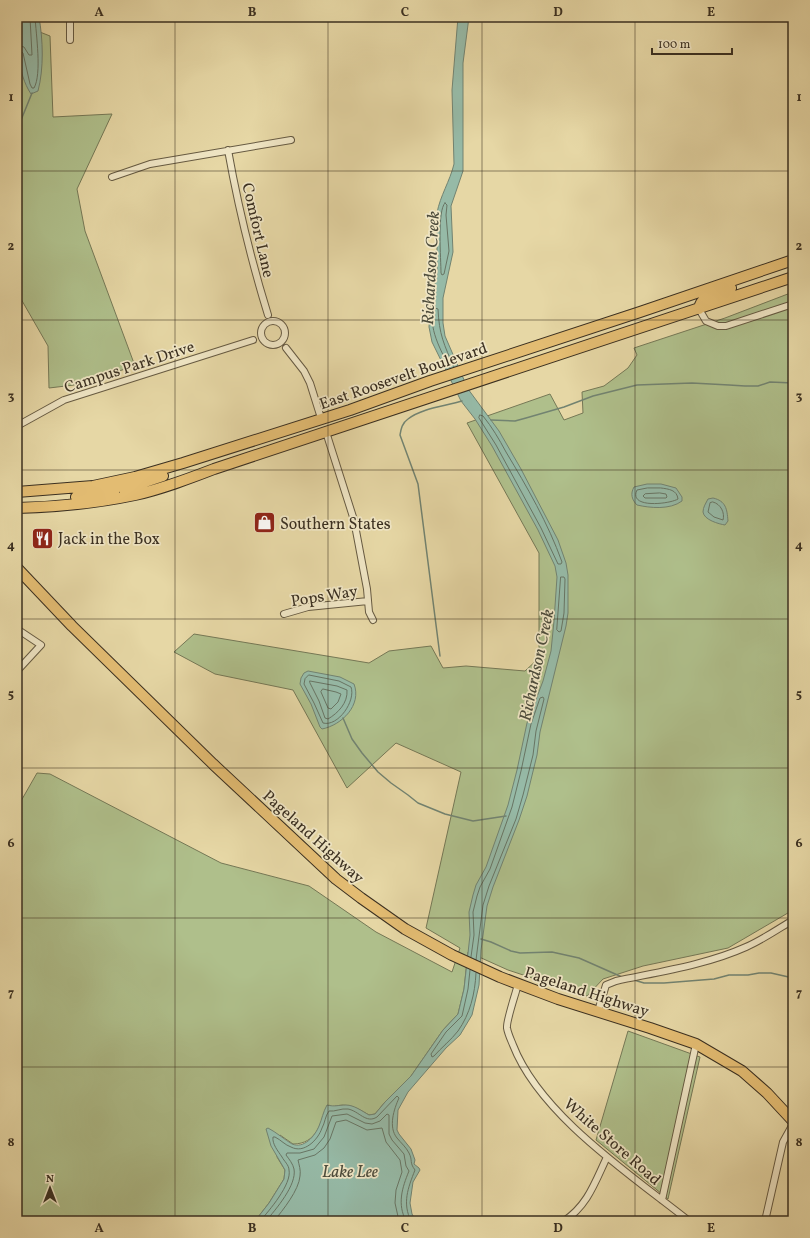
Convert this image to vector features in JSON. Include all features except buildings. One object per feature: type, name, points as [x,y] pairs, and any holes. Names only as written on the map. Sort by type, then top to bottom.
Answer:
[{"type":"highway","name":"East Roosevelt Boulevard","points":[[17,492],[93,486],[122,480],[183,463],[350,410],[430,381],[793,260]]},
{"type":"highway","points":[[699,308],[705,297],[793,266]]},
{"type":"highway","name":"East Roosevelt Boulevard","points":[[17,508],[92,502],[136,495],[176,483],[235,462],[793,277]]},
{"type":"highway","points":[[591,344],[604,335],[684,306],[691,300],[691,295]]},
{"type":"highway","points":[[326,432],[326,427],[329,422],[376,404],[400,392]]},
{"type":"highway","points":[[235,462],[264,447],[315,428],[321,418]]},
{"type":"highway","points":[[125,496],[125,491],[127,488],[164,475],[183,463]]},
{"type":"highway","points":[[38,507],[45,502],[115,490],[122,480]]},
{"type":"highway","name":"Pageland Highway","points":[[17,568],[130,684],[336,879],[405,928],[452,955],[518,984],[696,1044],[742,1071],[767,1093],[793,1121]]},
{"type":"street","points":[[70,17],[70,40]]},
{"type":"street","points":[[112,177],[150,164],[291,140]]},
{"type":"street","name":"Comfort Lane","points":[[228,150],[250,257],[268,315],[267,322],[261,333]]},
{"type":"street","points":[[699,308],[706,321],[718,326],[726,326],[793,304]]},
{"type":"street","points":[[268,315],[284,327],[286,331],[284,339],[286,348]]},
{"type":"street","points":[[267,322],[276,321]]},
{"type":"street","points":[[261,333],[264,340],[270,345],[278,344],[284,339]]},
{"type":"street","name":"Campus Park Drive","points":[[253,340],[261,333]]},
{"type":"street","name":"Campus Park Drive","points":[[17,426],[64,400],[253,340],[264,340]]},
{"type":"street","points":[[278,344],[286,348],[304,371],[310,384],[321,418]]},
{"type":"street","points":[[326,432],[354,520],[367,589],[369,612],[373,620]]},
{"type":"street","name":"Pops Way","points":[[284,614],[308,607],[368,601]]},
{"type":"street","points":[[17,629],[41,645],[17,671]]},
{"type":"street","points":[[598,1011],[606,985],[616,981],[715,959],[745,947],[793,920]]},
{"type":"street","name":"White Store Road","points":[[518,984],[507,1027],[519,1061],[538,1088],[553,1107],[607,1157],[689,1221]]},
{"type":"street","points":[[662,1200],[696,1044]]},
{"type":"street","points":[[764,1221],[783,1142],[793,1124]]},
{"type":"street","points":[[564,1221],[574,1214],[584,1203],[607,1157]]},
{"type":"green space","points":[[17,23],[50,36],[53,117],[112,114],[77,189],[85,231],[135,366],[74,385],[49,388],[48,346],[17,292]]},
{"type":"green space","points":[[793,292],[793,910],[728,948],[643,966],[603,979],[587,996],[508,970],[468,952],[464,989],[458,1014],[443,1030],[411,1076],[375,1114],[369,1115],[347,1105],[332,1107],[329,1105],[317,1131],[307,1140],[301,1143],[293,1144],[280,1135],[277,1157],[285,1170],[284,1179],[269,1203],[255,1221],[17,1221],[17,808],[37,773],[50,774],[221,863],[309,886],[376,932],[452,972],[460,948],[426,928],[461,772],[396,743],[347,788],[293,690],[215,674],[174,652],[194,634],[369,663],[389,651],[431,646],[443,668],[466,666],[525,671],[539,658],[539,553],[467,423],[550,394],[564,420],[583,413],[582,392],[604,386],[628,368],[637,355],[634,348],[725,318]]},
{"type":"green space","points":[[628,1031],[700,1057],[668,1199],[596,1140]]},
{"type":"water","points":[[17,17],[39,17],[42,44],[42,64],[38,91],[31,94],[26,86],[20,67]]},
{"type":"water","name":"Lake Lee","points":[[458,17],[469,17],[463,63],[463,171],[451,206],[453,252],[443,298],[443,323],[445,336],[468,389],[499,431],[521,469],[558,540],[566,563],[568,575],[568,613],[566,626],[540,732],[537,755],[527,796],[487,906],[481,950],[479,985],[472,1015],[460,1035],[446,1048],[408,1092],[398,1110],[397,1130],[411,1149],[415,1160],[414,1164],[420,1170],[413,1182],[410,1203],[412,1214],[416,1221],[255,1221],[269,1203],[284,1179],[285,1170],[271,1146],[266,1129],[268,1128],[292,1144],[301,1145],[315,1134],[327,1105],[349,1105],[358,1108],[369,1115],[375,1114],[411,1076],[443,1030],[458,1014],[464,989],[470,935],[469,912],[473,895],[476,885],[486,867],[508,805],[527,723],[543,681],[551,651],[557,577],[555,566],[538,530],[492,446],[475,419],[461,401],[432,342],[429,327],[430,311],[437,272],[437,213],[454,164],[452,90]]},
{"type":"water","points":[[647,484],[661,484],[676,488],[682,497],[682,501],[666,507],[648,507],[637,505],[632,497],[634,487]]},
{"type":"water","points":[[713,498],[721,501],[725,506],[728,521],[725,525],[712,521],[704,515],[703,510],[708,499]]},
{"type":"water","points":[[308,671],[340,677],[354,684],[356,692],[353,706],[343,719],[329,727],[322,729],[320,727],[311,704],[300,684],[304,673]]},
{"type":"waterway","points":[[17,130],[32,93]]},
{"type":"waterway","points":[[491,420],[515,421],[564,407],[593,396],[637,385],[692,383],[758,386],[770,382],[793,383]]},
{"type":"waterway","points":[[440,656],[418,484],[400,435],[404,422],[414,415],[462,401]]},
{"type":"waterway","points":[[343,718],[352,739],[378,772],[418,803],[445,814],[473,821],[506,816]]},
{"type":"waterway","points":[[481,939],[520,953],[552,952],[579,958],[622,977]]},
{"type":"waterway","points":[[634,980],[644,983],[664,983],[714,979],[729,975],[748,975],[759,973],[771,973],[793,978]]},
{"type":"place","name":"Southern States","points":[[264,523]]},
{"type":"place","name":"Jack in the Box","points":[[42,538]]},
{"type":"water label","name":"Richardson Creek","points":[[430,268]]},
{"type":"water label","name":"Richardson Creek","points":[[536,665]]}]
